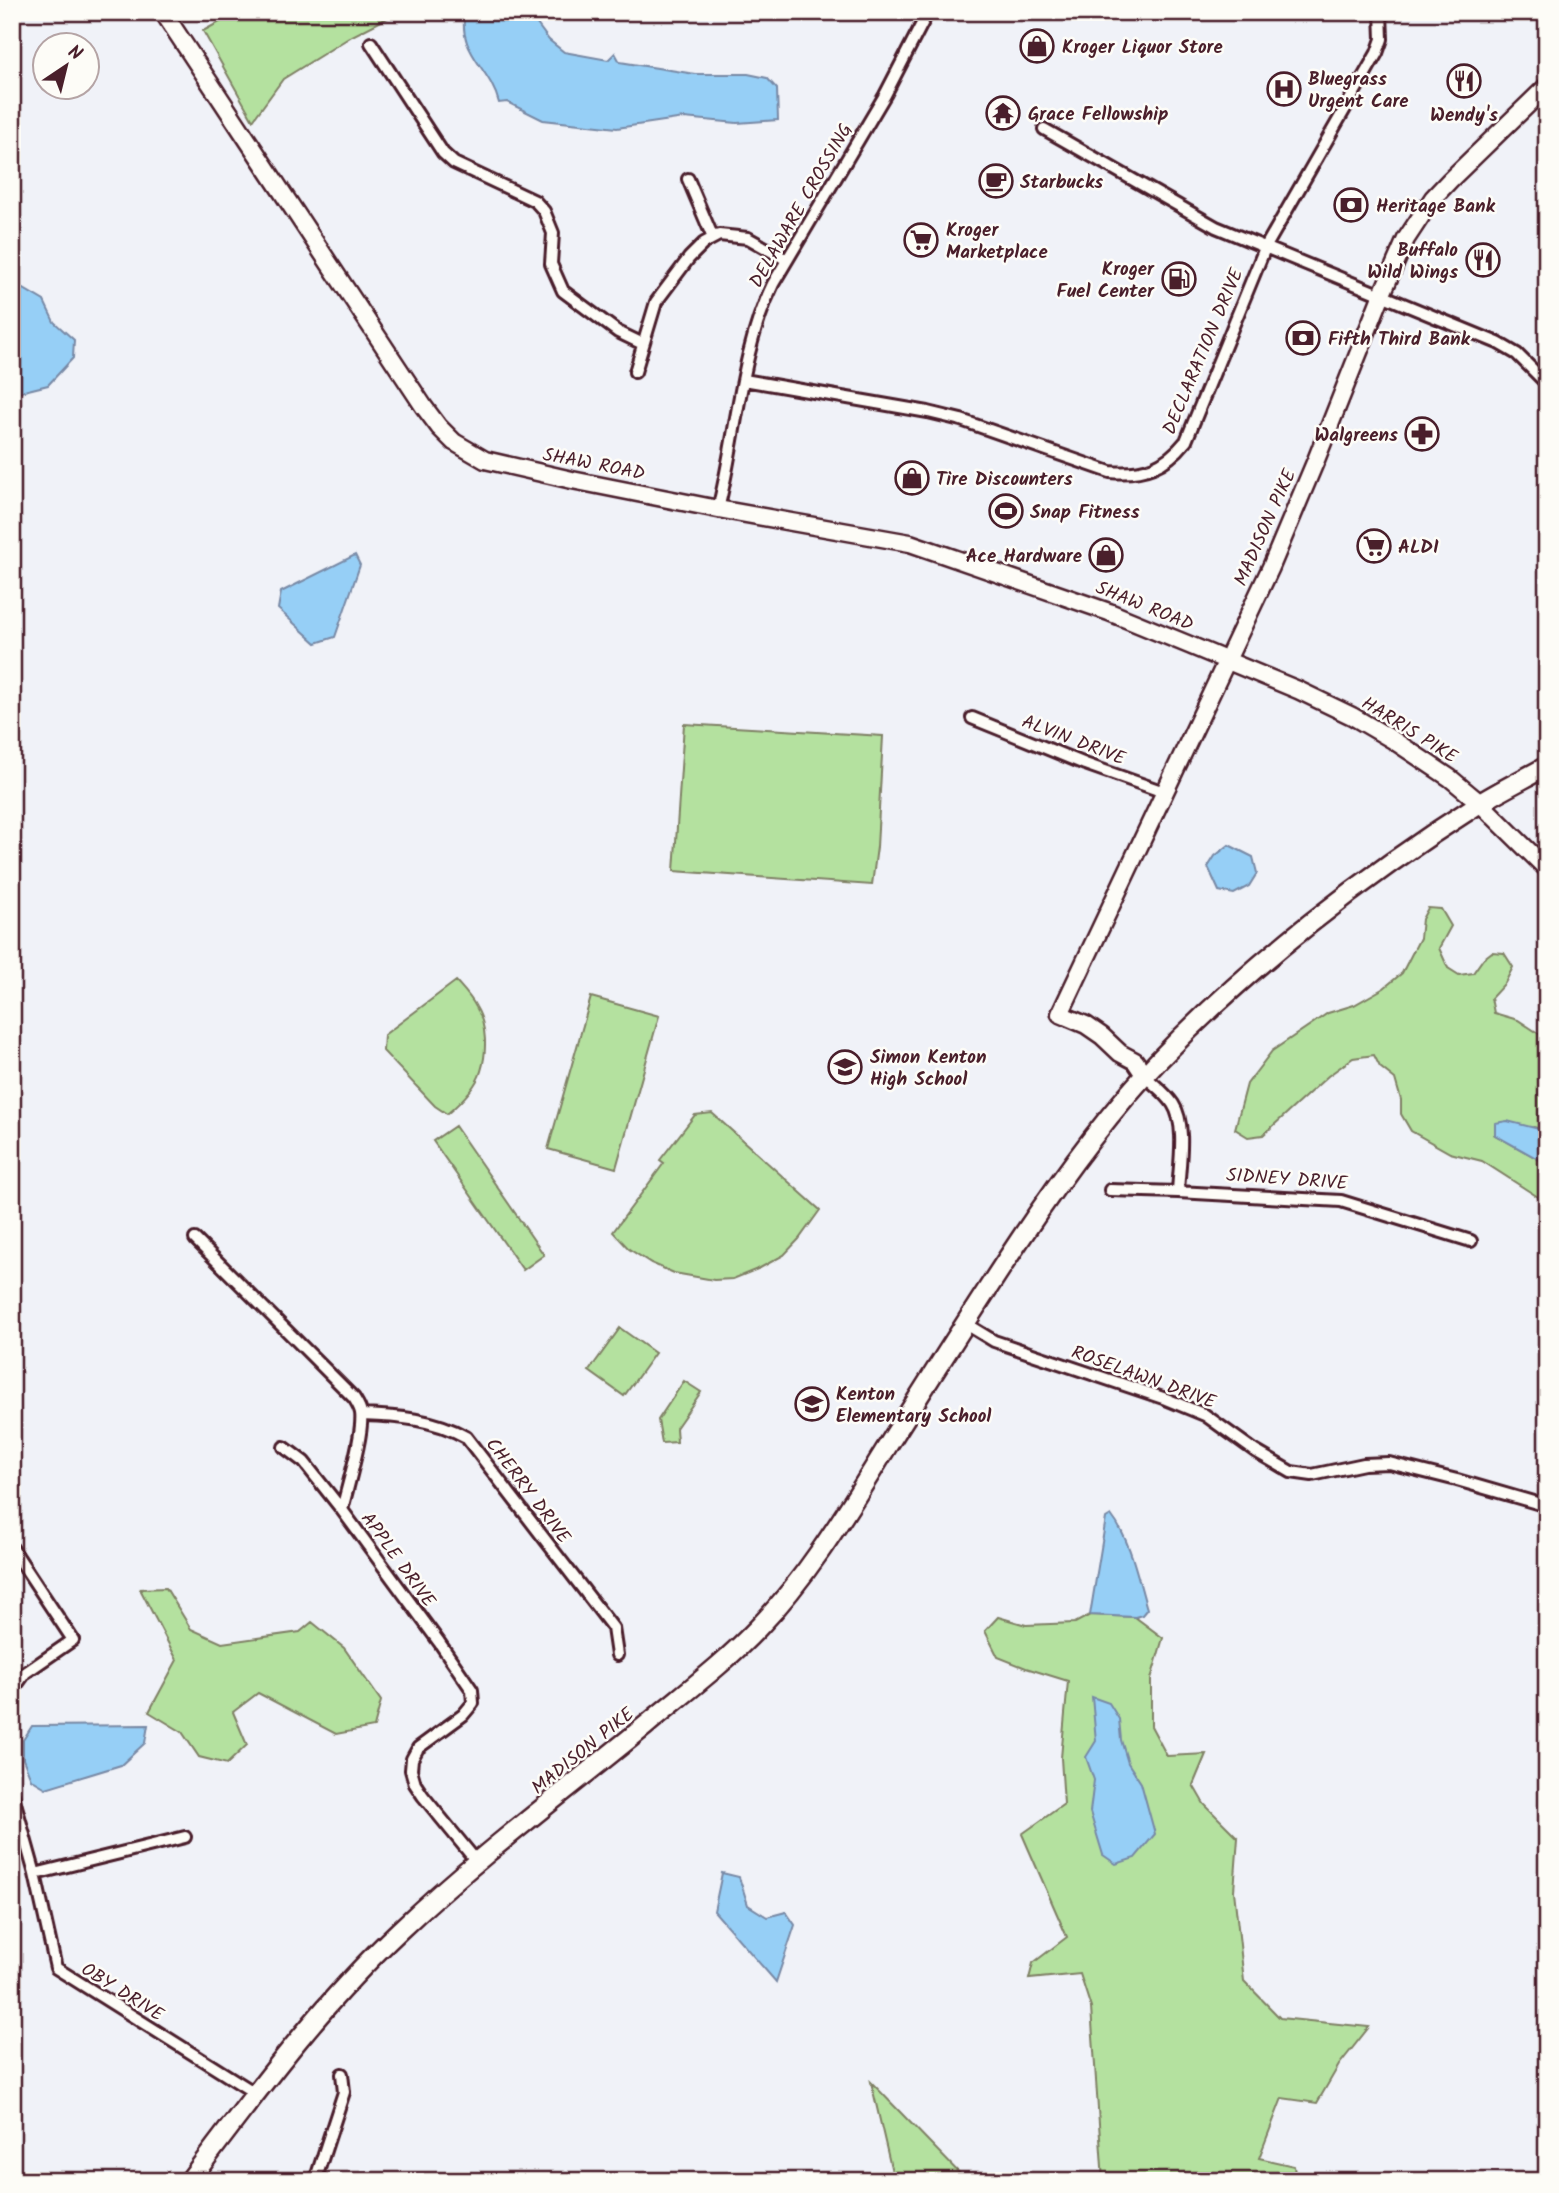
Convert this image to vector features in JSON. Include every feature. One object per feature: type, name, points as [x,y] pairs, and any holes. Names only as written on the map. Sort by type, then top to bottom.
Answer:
[{"type":"main road","name":"SHAW ROAD","points":[[163,12],[424,407],[454,442],[485,460],[512,467],[718,509],[909,542],[1109,612],[1226,662]]},
{"type":"main road","name":"MADISON PIKE","points":[[1145,1076],[1135,1061],[1120,1053],[1086,1025],[1060,1014],[1271,567],[1406,239],[1433,198],[1547,86]]},
{"type":"main road","name":"HARRIS PIKE","points":[[1226,662],[1298,690],[1352,716],[1393,740],[1450,778],[1480,803],[1547,869]]},
{"type":"main road","name":"MADISON PIKE","points":[[189,2181],[328,2003],[400,1930],[477,1862],[691,1688],[758,1628],[796,1584],[838,1526],[1055,1190],[1110,1116],[1145,1076],[1231,991],[1355,889],[1480,803],[1547,766]]},
{"type":"street","name":"DELAWARE CROSSING","points":[[718,509],[760,313],[773,284],[885,95],[928,12]]},
{"type":"street","name":"DECLARATION DRIVE","points":[[744,380],[961,420],[1110,472],[1129,474],[1146,471],[1169,458],[1186,441],[1265,248],[1377,53],[1382,39],[1381,12]]},
{"type":"street","points":[[371,43],[443,153],[454,163],[535,201],[544,211],[553,233],[551,264],[563,291],[618,332],[643,344]]},
{"type":"street","points":[[1044,129],[1216,227],[1498,343],[1517,354],[1547,384]]},
{"type":"street","points":[[688,179],[713,238]]},
{"type":"street","points":[[635,372],[656,302],[689,258],[704,243],[719,235],[748,238],[787,260]]},
{"type":"street","name":"ALVIN DRIVE","points":[[972,719],[1164,792]]},
{"type":"street","points":[[1145,1076],[1172,1103],[1178,1114],[1181,1127],[1178,1192]]},
{"type":"street","name":"SIDNEY DRIVE","points":[[1110,1190],[1341,1201],[1471,1241]]},
{"type":"street","points":[[195,1239],[354,1398],[362,1415]]},
{"type":"street","name":"ROSELAWN DRIVE","points":[[966,1324],[994,1341],[1166,1399],[1205,1415],[1255,1451],[1292,1472],[1312,1475],[1364,1464],[1389,1463],[1547,1506]]},
{"type":"street","name":"APPLE DRIVE","points":[[362,1415],[342,1510],[472,1690],[472,1703],[468,1709],[418,1748],[412,1759],[411,1770],[415,1784],[423,1796],[477,1862]]},
{"type":"street","name":"CHERRY DRIVE","points":[[362,1415],[391,1416],[441,1425],[466,1437],[613,1628],[617,1655]]},
{"type":"street","points":[[284,1447],[304,1462],[342,1510]]},
{"type":"street","points":[[12,1548],[73,1640],[25,1673],[12,1691]]},
{"type":"street","name":"OBY DRIVE","points":[[12,1792],[35,1874],[56,1968],[256,2093]]},
{"type":"street","points":[[35,1874],[186,1837]]},
{"type":"street","points":[[315,2181],[344,2092],[341,2074]]},
{"type":"green space","points":[[238,12],[399,12],[352,36],[283,79],[253,120],[203,31]]},
{"type":"green space","points":[[684,724],[883,736],[877,847],[872,885],[674,871]]},
{"type":"green space","points":[[1428,908],[1441,909],[1451,926],[1439,948],[1448,968],[1459,975],[1473,973],[1492,952],[1504,953],[1513,967],[1505,983],[1491,998],[1494,1013],[1518,1020],[1547,1039],[1547,1131],[1534,1127],[1495,1135],[1547,1164],[1547,1207],[1538,1197],[1482,1161],[1450,1153],[1411,1131],[1401,1114],[1401,1100],[1395,1079],[1380,1067],[1374,1055],[1353,1058],[1328,1076],[1263,1135],[1248,1137],[1235,1129],[1247,1084],[1272,1051],[1328,1013],[1354,1005],[1384,988],[1402,973],[1420,938],[1422,919]]},
{"type":"green space","points":[[456,981],[480,1014],[485,1047],[481,1071],[475,1083],[447,1114],[435,1106],[383,1051],[384,1035]]},
{"type":"green space","points":[[591,997],[659,1016],[616,1168],[548,1149]]},
{"type":"green space","points":[[712,1113],[820,1210],[784,1255],[733,1279],[714,1280],[674,1273],[629,1249],[613,1232],[664,1163],[660,1160],[695,1115]]},
{"type":"green space","points":[[455,1126],[544,1255],[523,1270],[433,1141]]},
{"type":"green space","points":[[620,1328],[655,1353],[624,1396],[589,1371]]},
{"type":"green space","points":[[684,1381],[701,1392],[676,1428],[677,1442],[662,1443],[658,1420]]},
{"type":"green space","points":[[166,1588],[191,1629],[222,1643],[300,1632],[312,1622],[344,1648],[381,1701],[374,1727],[336,1734],[258,1693],[233,1712],[247,1745],[227,1764],[199,1757],[182,1732],[149,1712],[177,1660],[140,1589]]},
{"type":"green space","points":[[1090,1615],[1135,1617],[1163,1638],[1151,1679],[1151,1726],[1167,1756],[1206,1754],[1193,1785],[1204,1804],[1238,1838],[1234,1891],[1244,1981],[1280,2018],[1369,2027],[1339,2065],[1317,2103],[1282,2098],[1259,2158],[1294,2166],[1296,2181],[1103,2181],[1091,2008],[1080,1974],[1029,1979],[1033,1963],[1067,1937],[1022,1834],[1064,1804],[1061,1758],[1068,1681],[998,1657],[985,1631],[998,1617],[1026,1625],[1075,1623]]},
{"type":"green space","points":[[871,2082],[967,2181],[903,2181],[892,2172]]},
{"type":"water","points":[[465,12],[528,12],[549,40],[564,52],[608,60],[615,53],[620,62],[695,74],[748,74],[767,78],[777,89],[778,120],[737,123],[684,118],[617,128],[543,120],[507,102],[499,103],[495,90],[470,49],[464,26]]},
{"type":"water","points":[[12,287],[22,288],[44,301],[54,322],[74,340],[73,358],[48,385],[12,394]]},
{"type":"water","points":[[355,555],[360,565],[335,637],[316,643],[278,609],[281,592]]},
{"type":"water","points":[[1229,845],[1253,857],[1257,873],[1249,886],[1234,894],[1219,891],[1208,867],[1215,856]]},
{"type":"water","points":[[1507,1121],[1547,1131],[1547,1164],[1495,1135],[1495,1123]]},
{"type":"water","points":[[1111,1515],[1129,1548],[1147,1609],[1142,1615],[1135,1617],[1090,1615],[1106,1518]]},
{"type":"water","points":[[1092,1697],[1109,1703],[1119,1719],[1121,1740],[1128,1763],[1141,1783],[1155,1834],[1135,1858],[1116,1864],[1103,1855],[1090,1812],[1094,1780],[1086,1757],[1096,1741]]},
{"type":"water","points":[[148,1725],[145,1743],[121,1765],[46,1788],[31,1779],[23,1759],[23,1740],[32,1726]]},
{"type":"water","points":[[722,1873],[739,1877],[748,1905],[767,1917],[786,1912],[795,1925],[776,1982],[714,1911]]},
{"type":"place","name":"Kroger Liquor Store","points":[[1037,46]]},
{"type":"place","name":"Wendy's","points":[[1464,81]]},
{"type":"place","name":"Bluegrass Urgent Care","points":[[1284,89]]},
{"type":"place","name":"Grace Fellowship","points":[[1003,113]]},
{"type":"place","name":"Starbucks","points":[[996,181]]},
{"type":"place","name":"Heritage Bank","points":[[1351,205]]},
{"type":"place","name":"Kroger Marketplace","points":[[921,240]]},
{"type":"place","name":"Buffalo Wild Wings","points":[[1483,260]]},
{"type":"place","name":"Kroger Fuel Center","points":[[1179,279]]},
{"type":"place","name":"Fifth Third Bank","points":[[1303,338]]},
{"type":"place","name":"Walgreens","points":[[1422,434]]},
{"type":"place","name":"Tire Discounters","points":[[912,478]]},
{"type":"place","name":"Snap Fitness","points":[[1006,511]]},
{"type":"place","name":"ALDI","points":[[1374,546]]},
{"type":"place","name":"Ace Hardware","points":[[1106,555]]},
{"type":"place","name":"Simon Kenton High School","points":[[845,1067]]},
{"type":"place","name":"Kenton Elementary School","points":[[812,1404]]}]
